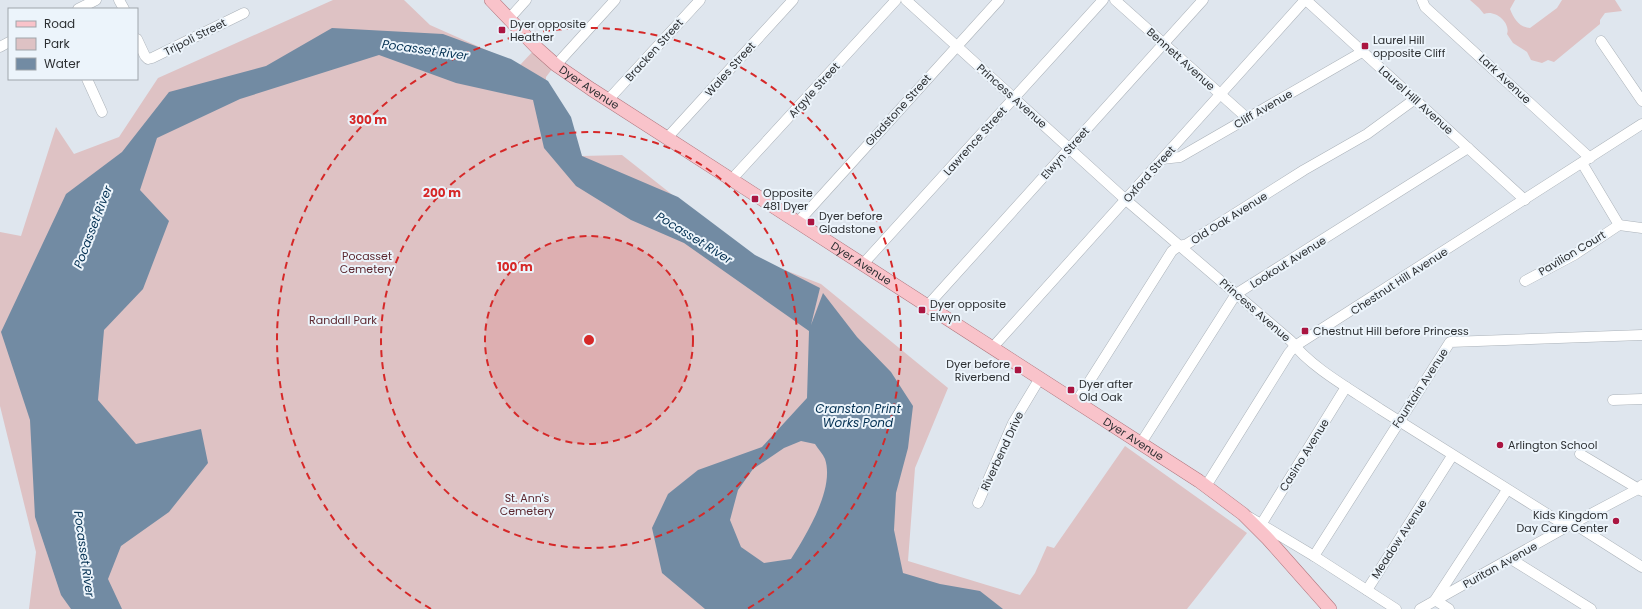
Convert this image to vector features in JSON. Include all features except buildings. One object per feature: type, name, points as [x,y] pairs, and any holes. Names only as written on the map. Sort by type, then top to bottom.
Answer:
[{"type":"main road","name":"Dyer Avenue","points":[[491,0],[538,49],[556,65],[732,180],[1142,443],[1206,486],[1243,514],[1268,539],[1330,609]]},
{"type":"street","points":[[80,8],[96,0]]},
{"type":"street","points":[[509,19],[526,0]]},
{"type":"street","points":[[556,65],[615,0]]},
{"type":"street","name":"Bracken Street","points":[[608,100],[700,0]]},
{"type":"street","name":"Wales Street","points":[[667,138],[793,0]]},
{"type":"street","name":"Argyle Street","points":[[732,180],[896,0]]},
{"type":"street","name":"Princess Avenue","points":[[906,0],[1013,99],[1070,148],[1126,200],[1291,341],[1300,353],[1346,386],[1452,456],[1560,522],[1579,527],[1642,567]]},
{"type":"street","name":"Gladstone Street","points":[[798,222],[999,0]]},
{"type":"street","name":"Lawrence Street","points":[[863,264],[1103,0]]},
{"type":"street","name":"Bennett Avenue","points":[[1115,0],[1248,118]]},
{"type":"street","name":"Elwyn Street","points":[[928,305],[1203,0]]},
{"type":"street","name":"Laurel Hill Avenue","points":[[1306,0],[1525,200]]},
{"type":"street","name":"Oxford Street","points":[[993,347],[1306,0]]},
{"type":"street","name":"Lark Avenue","points":[[1422,0],[1425,7],[1586,160],[1618,225]]},
{"type":"street","name":"Tripoli Street","points":[[138,41],[146,58],[152,58],[244,13]]},
{"type":"street","points":[[1601,40],[1642,101]]},
{"type":"street","name":"Cliff Avenue","points":[[1162,159],[1180,157],[1362,52]]},
{"type":"street","points":[[87,80],[102,112]]},
{"type":"street","name":"Old Oak Avenue","points":[[1077,401],[1172,251],[1179,246],[1187,244],[1304,170],[1367,134],[1414,99]]},
{"type":"street","name":"Chestnut Hill Avenue","points":[[1206,486],[1288,353],[1295,346],[1642,124]]},
{"type":"street","name":"Lookout Avenue","points":[[1142,443],[1236,294],[1468,148]]},
{"type":"street","points":[[1618,225],[1642,228]]},
{"type":"street","name":"Pavilion Court","points":[[1525,281],[1574,255],[1618,225]]},
{"type":"street","name":"Fountain Avenue","points":[[1314,556],[1399,420],[1450,342],[1642,334]]},
{"type":"street","name":"Riverbend Drive","points":[[978,503],[1012,423],[1040,378]]},
{"type":"street","name":"Casino Avenue","points":[[1262,523],[1346,386]]},
{"type":"street","points":[[1613,400],[1642,399]]},
{"type":"street","points":[[1580,454],[1641,488]]},
{"type":"street","name":"Meadow Avenue","points":[[1314,556],[1366,590],[1452,456]]},
{"type":"street","name":"Puritan Avenue","points":[[1420,609],[1570,525],[1641,488]]},
{"type":"street","points":[[1449,609],[1436,600],[1507,490]]},
{"type":"street","name":"Dyer Avenue","points":[[1243,514],[1262,523],[1314,556]]},
{"type":"street","points":[[1511,559],[1591,609]]},
{"type":"street","points":[[1366,590],[1396,609]]},
{"type":"green space","name":"Randall Park","points":[[333,0],[404,0],[430,25],[520,65],[536,48],[556,64],[546,77],[546,81],[570,128],[582,156],[622,155],[751,257],[821,284],[948,388],[915,468],[908,561],[1020,595],[1035,573],[1047,546],[1054,548],[1125,446],[1247,533],[1187,609],[29,609],[36,552],[0,406],[0,232],[21,236],[56,127],[74,154],[119,137],[158,78]]},
{"type":"green space","points":[[1470,0],[1515,0],[1510,9],[1513,16],[1517,22],[1530,28],[1557,8],[1562,0],[1615,0],[1622,11],[1605,13],[1600,20],[1600,24],[1554,62],[1548,60],[1542,63],[1531,60],[1527,52],[1513,43],[1507,34],[1507,26],[1501,18],[1493,13],[1484,14]]},
{"type":"water","points":[[332,28],[443,34],[511,59],[548,81],[571,117],[582,156],[678,197],[755,255],[820,288],[811,325],[823,293],[857,337],[891,372],[913,406],[908,448],[896,493],[894,530],[903,573],[940,584],[980,591],[1003,609],[705,609],[662,573],[652,528],[668,494],[698,470],[762,447],[807,398],[809,331],[684,243],[631,220],[576,186],[544,148],[533,100],[456,83],[379,55],[240,99],[157,138],[140,190],[169,221],[143,289],[104,330],[98,400],[136,444],[201,429],[208,463],[169,512],[121,546],[108,579],[122,609],[71,609],[61,595],[35,517],[30,420],[1,332],[66,194],[122,152],[169,92],[266,66]],"holes":[[[801,441],[815,444],[825,459],[827,471],[823,497],[811,525],[791,559],[764,563],[741,547],[730,520],[738,490],[753,469],[784,448]]]},
{"type":"place","name":"Dyer opposite Heather","points":[[502,30]]},
{"type":"place","name":"Laurel Hill opposite Cliff","points":[[1365,46]]},
{"type":"place","name":"Opposite 481 Dyer","points":[[755,199]]},
{"type":"place","name":"Dyer before Gladstone","points":[[811,222]]},
{"type":"place","name":"Dyer opposite Elwyn","points":[[922,310]]},
{"type":"place","name":"Chestnut Hill before Princess","points":[[1305,331]]},
{"type":"place","name":"Dyer before Riverbend","points":[[1018,370]]},
{"type":"place","name":"Dyer after Old Oak","points":[[1071,390]]},
{"type":"place","name":"Arlington School","points":[[1500,445]]},
{"type":"place","name":"Kids Kingdom Day Care Center","points":[[1616,521]]},
{"type":"water label","name":"Pocasset River","points":[[425,50]]},
{"type":"water label","name":"Pocasset River","points":[[93,227]]},
{"type":"water label","name":"Pocasset River","points":[[694,238]]},
{"type":"water label","name":"Cranston Print Works Pond","points":[[858,416]]},
{"type":"water label","name":"Pocasset River","points":[[84,554]]},
{"type":"park label","name":"Pocasset Cemetery","points":[[367,262]]},
{"type":"park label","name":"St. Ann's Cemetery","points":[[527,504]]}]
